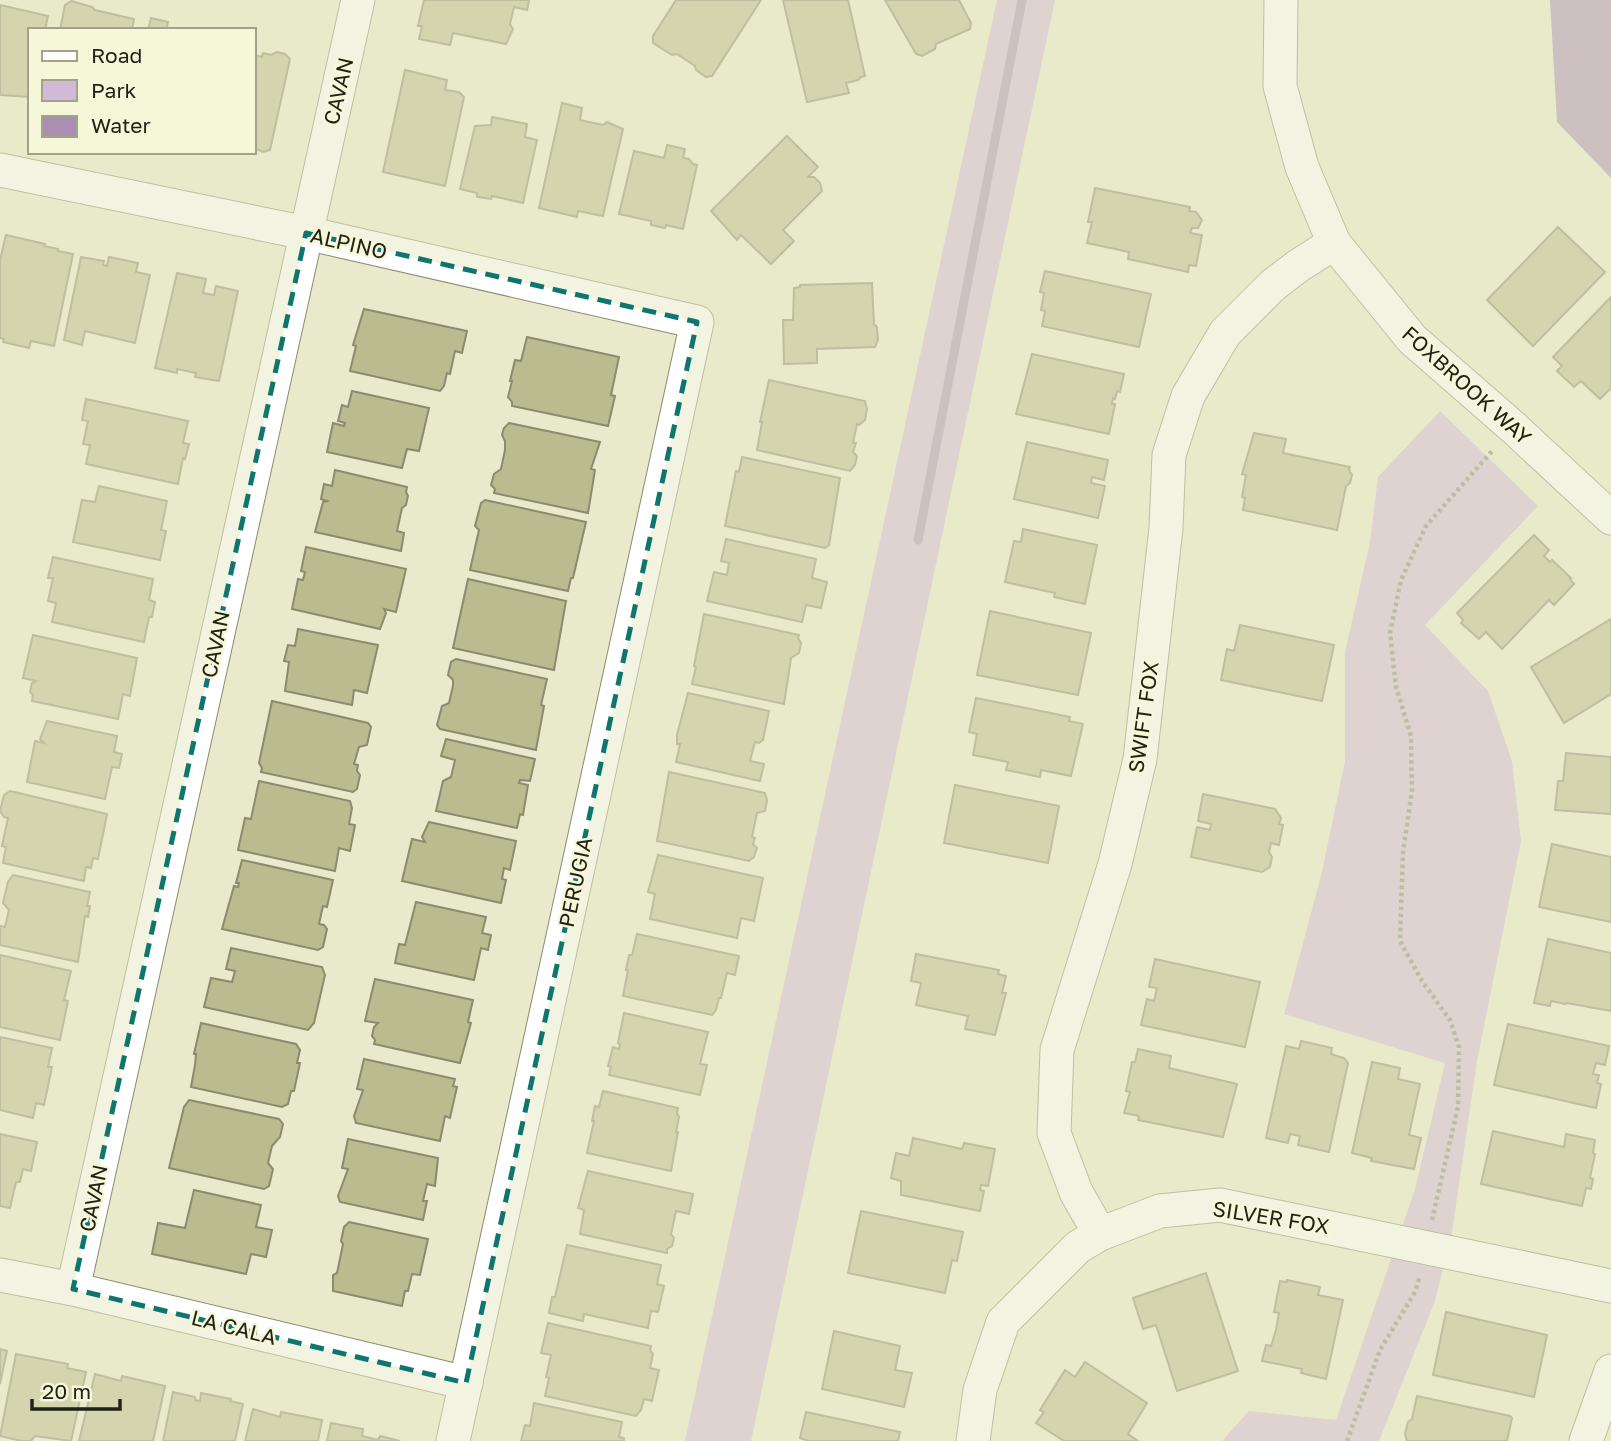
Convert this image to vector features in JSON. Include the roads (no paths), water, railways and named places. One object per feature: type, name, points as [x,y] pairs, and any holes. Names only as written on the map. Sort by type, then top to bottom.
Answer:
[{"type":"street","name":"CAVAN","points":[[73,1289],[358,0]]},
{"type":"street","name":"FOXBROOK WAY","points":[[1281,0],[1280,86],[1302,167],[1334,243],[1412,339],[1611,518]]},
{"type":"street","name":"ALPINO","points":[[0,170],[306,233],[697,322]]},
{"type":"street","name":"SWIFT FOX","points":[[1100,1234],[1076,1192],[1054,1133],[1058,1050],[1115,864],[1140,759],[1166,528],[1168,455],[1188,396],[1225,333],[1273,285],[1298,265],[1334,243]]},
{"type":"street","name":"PERUGIA","points":[[453,1441],[697,322]]},
{"type":"street","name":"SILVER FOX","points":[[973,1441],[980,1390],[1003,1322],[1078,1247],[1100,1234],[1160,1211],[1220,1205],[1611,1286]]},
{"type":"street","name":"LA CALA","points":[[0,1275],[73,1289],[466,1383]]},
{"type":"street","points":[[1586,1441],[1611,1371]]},
{"type":"water","points":[[1550,0],[1611,0],[1611,178],[1557,122]]},
{"type":"waterway","points":[[918,540],[1022,0]]}]
